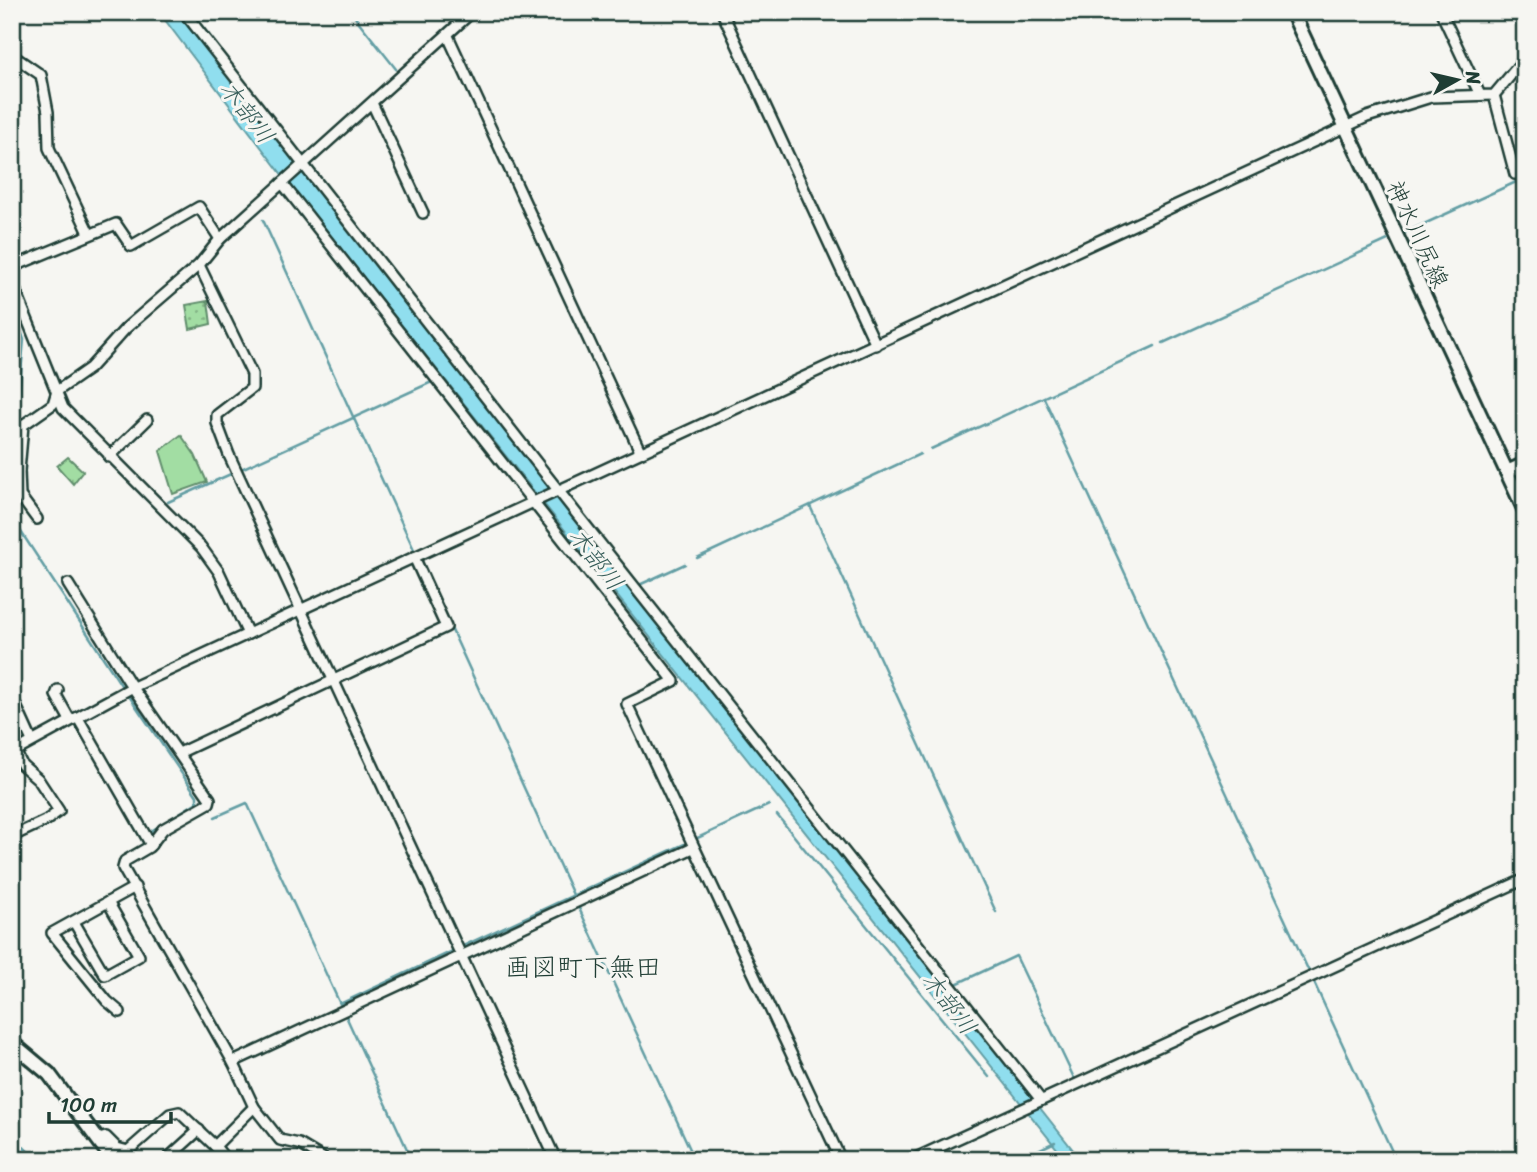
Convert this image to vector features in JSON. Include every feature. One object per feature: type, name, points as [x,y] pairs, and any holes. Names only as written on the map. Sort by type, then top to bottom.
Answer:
[{"type":"main road","name":"神水川尻線","points":[[1292,12],[1525,511]]},
{"type":"main road","points":[[1507,472],[1525,464]]},
{"type":"main road","points":[[12,1043],[49,1074],[113,1160]]},
{"type":"street","points":[[184,12],[1039,1101]]},
{"type":"street","points":[[37,519],[20,496],[15,474],[23,425],[53,404],[57,391],[90,368],[126,328],[199,265],[220,239],[472,12]]},
{"type":"street","points":[[722,12],[876,345]]},
{"type":"street","points":[[1441,12],[1480,95]]},
{"type":"street","points":[[448,36],[640,451]]},
{"type":"street","points":[[12,55],[41,75],[48,112],[49,148],[89,233]]},
{"type":"street","points":[[1494,95],[1525,58]]},
{"type":"street","points":[[17,834],[47,820],[59,811],[38,779],[22,765],[14,752],[129,689],[1345,127],[1431,97],[1494,95]]},
{"type":"street","points":[[1494,95],[1515,174],[1525,173]]},
{"type":"street","points":[[372,103],[423,213]]},
{"type":"street","points":[[282,183],[674,681],[627,704],[841,1160]]},
{"type":"street","points":[[12,267],[116,224],[131,246],[199,206],[220,239]]},
{"type":"street","points":[[199,265],[251,374],[252,388],[217,415],[217,423],[299,611],[556,1160]]},
{"type":"street","points":[[12,282],[16,298],[69,417],[201,547],[219,572],[248,634]]},
{"type":"street","points":[[109,457],[147,420]]},
{"type":"street","points":[[179,753],[446,627],[414,556]]},
{"type":"street","points":[[68,584],[129,689],[208,795],[209,803],[163,829],[151,845],[122,864],[233,1062],[254,1107],[280,1140],[299,1144],[326,1160]]},
{"type":"street","points":[[58,691],[56,695],[74,719],[151,845]]},
{"type":"street","points":[[12,697],[32,741]]},
{"type":"street","points":[[233,1062],[693,848]]},
{"type":"street","points":[[911,1160],[1525,878]]},
{"type":"street","points":[[120,1012],[107,1001],[52,933],[135,887]]},
{"type":"street","points":[[74,922],[105,975],[139,956],[108,902]]},
{"type":"street","points":[[215,1146],[254,1107]]},
{"type":"street","points":[[99,1139],[106,1137],[117,1148],[128,1151],[174,1111],[187,1116],[226,1160]]},
{"type":"street","points":[[166,1160],[200,1130]]},
{"type":"green space","points":[[208,301],[211,324],[190,329],[186,305]]},
{"type":"green space","points":[[181,435],[195,455],[207,482],[173,494],[160,451]]},
{"type":"green space","points":[[68,457],[83,471],[73,484],[57,466]]},
{"type":"water","name":"木部川","points":[[159,12],[177,12],[1081,1160],[1066,1160],[283,176]]},
{"type":"water","points":[[12,1135],[37,1160],[12,1160]]},
{"type":"waterway","points":[[351,12],[396,69]]},
{"type":"waterway","points":[[1402,234],[1525,178]]},
{"type":"waterway","points":[[263,220],[416,554]]},
{"type":"waterway","points":[[1163,343],[1390,239]]},
{"type":"waterway","points":[[12,304],[24,340],[12,471]]},
{"type":"waterway","points":[[931,449],[1155,346]]},
{"type":"waterway","points":[[239,470],[434,381]]},
{"type":"waterway","points":[[1044,398],[1396,1160]]},
{"type":"waterway","points":[[697,558],[920,454]]},
{"type":"waterway","points":[[168,502],[233,473]]},
{"type":"waterway","points":[[810,506],[996,912]]},
{"type":"waterway","points":[[12,518],[123,688]]},
{"type":"waterway","name":"木部川","points":[[637,586],[685,564]]},
{"type":"waterway","points":[[450,626],[574,897]]},
{"type":"waterway","points":[[127,693],[197,796],[197,802],[148,833]]},
{"type":"waterway","points":[[215,817],[247,803],[340,1004],[455,950]]},
{"type":"waterway","points":[[461,947],[769,805]]},
{"type":"waterway","name":"木部川","points":[[777,815],[989,1077]]},
{"type":"waterway","points":[[578,906],[695,1160]]},
{"type":"waterway","name":"木部川","points":[[954,985],[1016,956],[1074,1078]]},
{"type":"waterway","points":[[345,1014],[412,1160]]},
{"type":"waterway","points":[[1017,1160],[1055,1142]]},
{"type":"district","name":"画図町下無田","points":[[583,967]]}]
